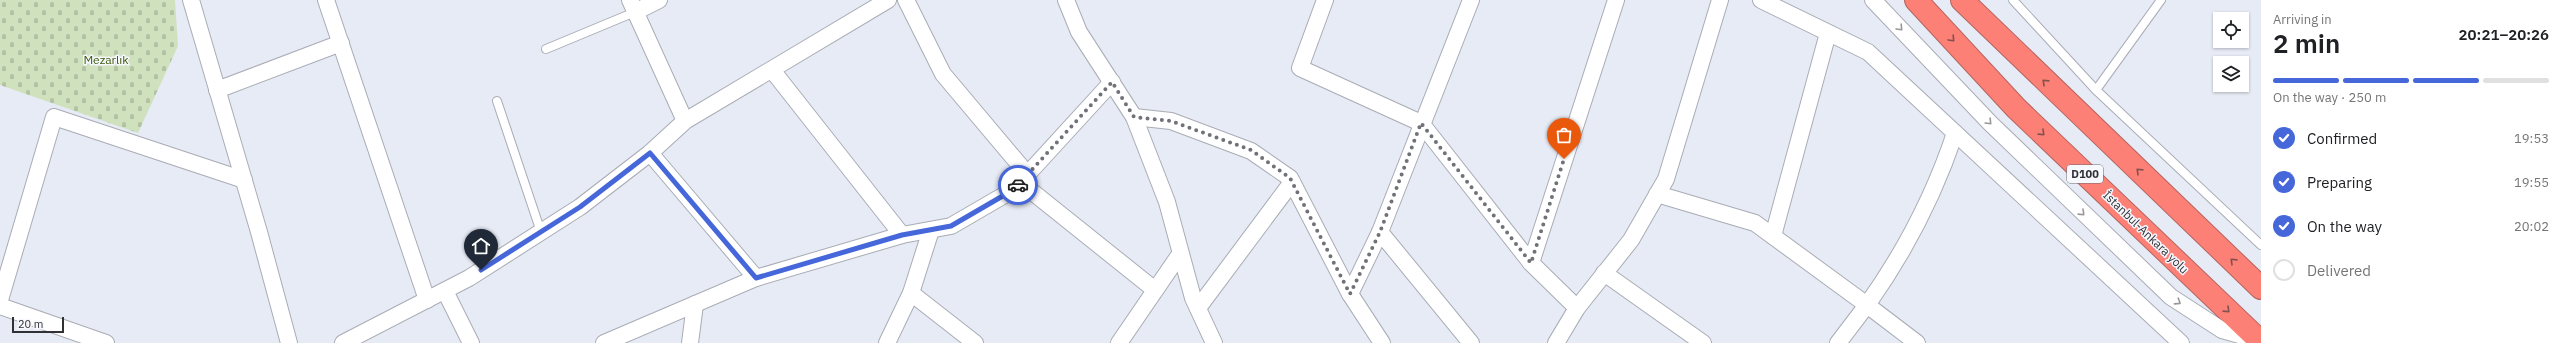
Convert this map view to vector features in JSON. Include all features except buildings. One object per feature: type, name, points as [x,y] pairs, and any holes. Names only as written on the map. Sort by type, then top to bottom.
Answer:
[{"type":"highway","name":"İstanbul-Ankara yolu","points":[[1916,0],[2016,108],[2260,341]]},
{"type":"highway","points":[[1962,0],[2261,288]]},
{"type":"street","points":[[191,0],[244,180],[289,343]]},
{"type":"street","points":[[326,0],[427,300]]},
{"type":"street","points":[[659,0],[633,6],[685,121]]},
{"type":"street","points":[[343,343],[469,278],[580,207],[650,153],[685,121],[888,0]]},
{"type":"street","points":[[906,0],[943,74],[1024,178],[1156,290]]},
{"type":"street","points":[[1066,0],[1079,32],[1134,117],[1167,202],[1180,254],[1198,308],[1214,343]]},
{"type":"street","points":[[1325,0],[1300,68],[1421,123],[1531,263],[1577,308]]},
{"type":"street","points":[[1350,294],[1380,232],[1421,123],[1471,0]]},
{"type":"street","points":[[1531,263],[1616,0]]},
{"type":"street","points":[[1556,343],[1577,308],[1631,240],[1666,179],[1720,0]]},
{"type":"street","points":[[1761,0],[1868,52],[2181,343]]},
{"type":"street","points":[[1873,0],[1990,123],[2171,297],[2222,330],[2260,341]]},
{"type":"street","points":[[1773,236],[1828,33]]},
{"type":"street","points":[[217,90],[341,44]]},
{"type":"street","points":[[772,70],[902,235]]},
{"type":"street","points":[[604,343],[756,278],[902,235],[951,226],[1013,190],[1112,82]]},
{"type":"street","points":[[0,300],[54,117],[244,180]]},
{"type":"street","points":[[1134,117],[1171,121],[1251,150],[1290,178],[1350,294],[1376,340]]},
{"type":"street","points":[[1838,343],[1895,266],[1946,161],[1954,133]]},
{"type":"street","points":[[650,153],[756,278]]},
{"type":"street","points":[[1198,308],[1292,182]]},
{"type":"street","points":[[1657,194],[1755,223],[1917,343]]},
{"type":"street","points":[[887,343],[911,293],[931,230]]},
{"type":"street","points":[[1380,232],[1471,343]]},
{"type":"street","points":[[1119,343],[1180,254]]},
{"type":"street","points":[[1604,274],[1703,343]]},
{"type":"street","points":[[445,291],[471,343]]},
{"type":"street","points":[[911,293],[975,343]]},
{"type":"street","points":[[690,343],[695,304]]},
{"type":"street","points":[[0,306],[106,343]]},
{"type":"lane","points":[[2013,0],[2096,90],[2261,245]]},
{"type":"lane","points":[[2020,8],[2025,0]]},
{"type":"lane","points":[[2096,90],[2161,0]]},
{"type":"lane","points":[[546,49],[633,6]]},
{"type":"lane","points":[[497,101],[540,232]]},
{"type":"green space","name":"Mezarlık","points":[[0,0],[175,0],[178,46],[138,133],[0,85]]},
{"type":"way so far","points":[[1018,185],[1112,82],[1134,117],[1171,121],[1251,150],[1290,178],[1350,294],[1380,232],[1421,123],[1531,263],[1564,159]]},
{"type":"route","points":[[481,270],[580,207],[650,153],[756,278],[902,235],[951,226],[1013,190],[1018,185]]}]
